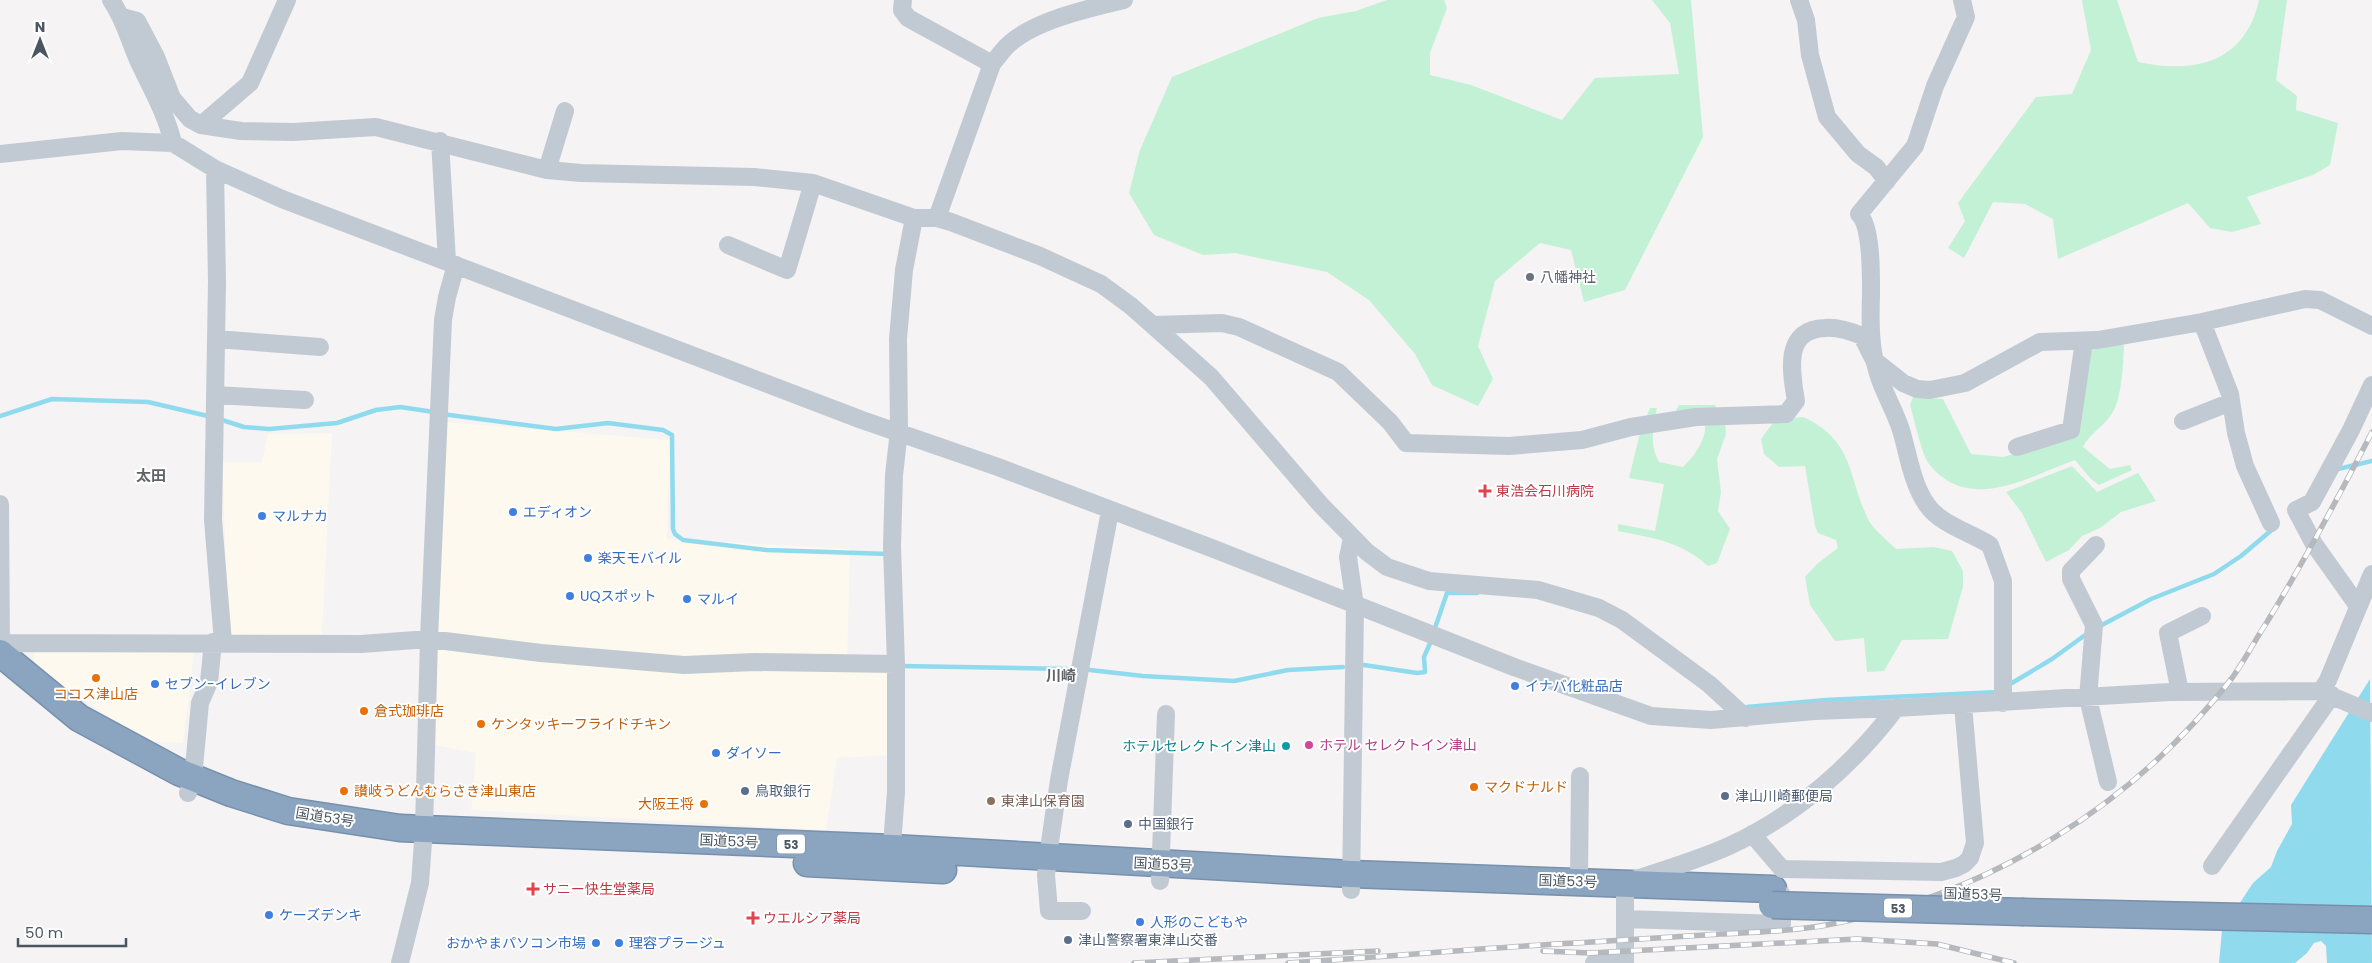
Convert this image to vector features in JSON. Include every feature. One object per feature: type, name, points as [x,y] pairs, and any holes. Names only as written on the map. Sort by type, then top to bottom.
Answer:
[{"type":"highway","name":"国道53号","points":[[1,659],[79,718],[191,786],[231,793],[288,811],[423,835],[1351,882],[1624,901],[1775,888],[2025,904],[2194,907],[2372,905]]},
{"type":"highway","name":"国道53号","points":[[1351,882],[1579,881],[1624,901]]},
{"type":"highway","name":"国道53号","points":[[2194,907],[2372,920]]},
{"type":"street","points":[[111,0],[122,17],[137,58],[169,125],[173,143]]},
{"type":"street","points":[[122,17],[127,0]]},
{"type":"street","points":[[201,125],[250,82],[287,0]]},
{"type":"street","points":[[904,0],[902,10],[908,18],[992,64]]},
{"type":"street","points":[[936,218],[992,64],[1008,46],[1024,34],[1072,13],[1124,0]]},
{"type":"street","points":[[1799,0],[1806,20],[1810,55],[1827,117],[1858,154],[1876,167],[1887,181]]},
{"type":"street","points":[[1962,0],[1966,17],[1934,86],[1915,146],[1859,214],[1866,221],[1871,268],[1870,334],[1874,360],[1904,384],[1917,389],[1944,388],[1973,379],[2040,342],[2084,341],[2120,337],[2202,322],[2305,299],[2320,300],[2372,326]]},
{"type":"street","points":[[122,17],[137,22],[156,57],[172,98],[190,119],[201,125],[234,130],[294,132],[376,127],[547,170],[581,173],[754,177],[813,183],[914,218],[936,218],[1040,256],[1101,284],[1152,324],[1211,377],[1288,469],[1352,538],[1388,567],[1415,578],[1454,584],[1538,590],[1599,608],[1622,620],[1701,678],[1746,718]]},
{"type":"street","points":[[547,170],[565,111]]},
{"type":"street","points":[[0,154],[122,141],[173,143],[216,169],[282,200],[862,420],[899,431],[1214,549],[1514,667],[1651,716],[1683,720],[1746,718],[1815,711],[1962,705],[2180,692],[2331,695],[2372,713]]},
{"type":"street","points":[[400,963],[420,883],[443,320],[451,263],[440,142]]},
{"type":"street","points":[[191,786],[199,713],[209,682],[218,642],[213,520],[216,395],[216,169]]},
{"type":"street","points":[[728,245],[787,270],[813,183]]},
{"type":"street","points":[[891,858],[896,792],[896,664],[892,546],[894,475],[899,431],[898,338],[904,270],[914,218]]},
{"type":"street","points":[[2202,322],[2230,394],[2236,433],[2245,466],[2271,523]]},
{"type":"street","points":[[1152,324],[1222,323],[1239,327],[1338,372],[1390,422],[1406,443],[1528,444],[1582,440],[1631,427],[1696,417],[1786,414],[1796,401],[1792,360],[1795,346],[1800,337],[1812,329],[1830,328],[1862,336],[1874,360],[1900,426],[1920,493],[1928,506],[1941,517],[1986,542],[1993,549],[2003,581],[2003,702]]},
{"type":"street","points":[[216,339],[320,347]]},
{"type":"street","points":[[2017,447],[2071,430],[2084,341]]},
{"type":"street","points":[[2358,606],[2314,544],[2296,510],[2312,502],[2352,430],[2372,385]]},
{"type":"street","points":[[216,395],[305,400]]},
{"type":"street","points":[[2183,421],[2231,402]]},
{"type":"street","points":[[0,504],[1,659],[218,642],[360,644],[429,639],[513,650],[684,665],[755,662],[896,664]]},
{"type":"street","points":[[1082,911],[1049,911],[1047,867],[1061,770],[1110,511]]},
{"type":"street","points":[[1351,882],[1355,606],[1348,557],[1352,538]]},
{"type":"street","points":[[2096,545],[2071,571],[2071,579],[2094,625],[2088,698],[2108,782]]},
{"type":"street","points":[[2212,866],[2331,695],[2328,680],[2372,574]]},
{"type":"street","points":[[2180,692],[2168,633],[2202,616]]},
{"type":"street","points":[[1775,888],[1941,872],[1956,868],[1967,861],[1974,847],[1975,835],[1968,783],[1962,705]]},
{"type":"street","points":[[1624,901],[1752,834],[1789,811],[1841,769],[1875,736],[1896,708]]},
{"type":"street","points":[[1161,872],[1166,714]]},
{"type":"street","points":[[1579,881],[1580,776]]},
{"type":"street","points":[[1624,901],[1782,924],[1775,888],[1752,834]]},
{"type":"street","points":[[1594,963],[1625,962],[1624,901]]},
{"type":"shaded area","points":[[444,422],[670,440],[667,539],[850,549],[847,669],[892,670],[891,755],[837,758],[826,830],[471,810],[476,753],[434,745]]},
{"type":"shaded area","points":[[332,433],[322,634],[229,637],[222,462],[262,462],[268,434]]},
{"type":"shaded area","points":[[34,645],[195,645],[183,743],[142,741],[34,664]]},
{"type":"green space","points":[[1387,0],[1444,0],[1447,8],[1430,53],[1430,75],[1471,85],[1562,120],[1595,78],[1679,74],[1670,23],[1652,0],[1691,0],[1703,137],[1625,290],[1584,302],[1571,250],[1540,243],[1495,281],[1478,346],[1493,379],[1478,406],[1432,385],[1415,354],[1369,300],[1327,272],[1235,253],[1203,255],[1154,235],[1129,193],[1140,150],[1172,77],[1318,18],[1356,11]]},
{"type":"green space","points":[[2082,0],[2117,0],[2138,62],[2179,66],[2198,64],[2215,59],[2230,50],[2242,38],[2252,21],[2259,0],[2287,0],[2276,80],[2297,96],[2296,110],[2338,123],[2330,165],[2313,175],[2247,197],[2261,224],[2232,232],[2210,228],[2188,203],[2058,259],[2053,219],[2025,204],[1993,202],[1964,258],[1948,248],[1965,221],[1958,203],[2036,97],[2072,94],[2091,50]]},
{"type":"green space","points":[[2119,341],[2124,346],[2118,401],[2111,415],[2083,447],[2110,469],[2130,465],[2132,470],[2099,485],[2091,479],[2075,460],[2019,482],[1980,489],[1962,487],[1945,479],[1929,464],[1921,445],[1910,405],[1913,397],[1943,399],[1971,454],[2003,457],[2076,436],[2089,345]]},
{"type":"green space","points":[[1679,405],[1715,405],[1725,423],[1726,434],[1717,459],[1721,492],[1718,511],[1730,529],[1717,563],[1708,566],[1687,551],[1666,542],[1618,531],[1618,524],[1655,531],[1664,484],[1629,478],[1640,433],[1650,408],[1657,408],[1653,429],[1653,442],[1659,462],[1683,467],[1702,441],[1705,423],[1685,424],[1676,410]]},
{"type":"green space","points":[[1803,417],[1820,426],[1841,449],[1848,462],[1869,521],[1882,536],[1896,549],[1934,547],[1952,551],[1963,571],[1963,587],[1948,639],[1902,640],[1884,671],[1867,672],[1864,638],[1835,641],[1810,605],[1805,577],[1817,564],[1838,548],[1836,540],[1818,533],[1815,526],[1805,466],[1779,467],[1764,454],[1761,439],[1775,420]]},
{"type":"green space","points":[[2072,466],[2097,492],[2138,473],[2156,501],[2121,512],[2100,528],[2082,536],[2069,550],[2046,562],[2022,513],[2006,492]]},
{"type":"water","points":[[2370,679],[2372,963],[2327,963],[2326,946],[2321,941],[2314,943],[2307,953],[2295,963],[2219,963],[2222,930],[2253,883],[2271,867],[2277,851],[2292,824],[2291,805]]},
{"type":"waterway","points":[[0,416],[52,399],[148,402],[212,417]]},
{"type":"waterway","points":[[219,419],[244,427],[269,429],[337,423],[376,410],[400,407],[434,412]]},
{"type":"waterway","points":[[442,414],[556,429],[608,423],[663,430],[672,435],[673,529],[675,534],[683,540],[767,550],[889,554]]},
{"type":"waterway","points":[[2338,469],[2372,461]]},
{"type":"waterway","points":[[2100,626],[2151,599],[2214,574],[2241,556],[2274,528]]},
{"type":"waterway","points":[[1436,625],[1447,593],[1477,593]]},
{"type":"waterway","points":[[2012,683],[2052,659],[2088,633]]},
{"type":"waterway","points":[[1364,665],[1417,673],[1425,672],[1424,657],[1431,641]]},
{"type":"waterway","points":[[900,666],[1068,669]]},
{"type":"waterway","points":[[1090,670],[1143,676],[1234,681],[1288,670],[1343,667]]},
{"type":"waterway","points":[[1747,707],[1826,700],[1999,692]]},
{"type":"railway","points":[[1288,963],[1805,928],[1832,924],[1891,910],[1947,891],[2002,866],[2054,837],[2104,804],[2150,766],[2193,724],[2232,678],[2246,657],[2308,552],[2372,432]]},
{"type":"railway","points":[[1543,951],[1590,953],[1857,939],[1937,944],[2014,963]]},
{"type":"railway","points":[[1134,963],[1378,951]]},
{"type":"place","name":"八幡神社","points":[[1530,277]]},
{"type":"place","name":"東浩会石川病院","points":[[1485,491]]},
{"type":"place","name":"エディオン","points":[[513,512]]},
{"type":"place","name":"マルナカ","points":[[262,516]]},
{"type":"place","name":"楽天モバイル","points":[[588,558]]},
{"type":"place","name":"UQスポット","points":[[570,596]]},
{"type":"place","name":"マルイ","points":[[687,599]]},
{"type":"place","name":"ココス津山店","points":[[96,678]]},
{"type":"place","name":"セブン-イレブン","points":[[155,684]]},
{"type":"place","name":"イナバ化粧品店","points":[[1515,686]]},
{"type":"place","name":"倉式珈琲店","points":[[364,711]]},
{"type":"place","name":"ケンタッキーフライドチキン","points":[[481,724]]},
{"type":"place","name":"ホテル セレクトイン津山","points":[[1309,745]]},
{"type":"place","name":"ホテルセレクトイン津山","points":[[1286,746]]},
{"type":"place","name":"ダイソー","points":[[716,753]]},
{"type":"place","name":"マクドナルド","points":[[1474,787]]},
{"type":"place","name":"讃岐うどんむらさき津山東店","points":[[344,791]]},
{"type":"place","name":"鳥取銀行","points":[[745,791]]},
{"type":"place","name":"津山川崎郵便局","points":[[1725,796]]},
{"type":"place","name":"東津山保育園","points":[[991,801]]},
{"type":"place","name":"大阪王将","points":[[704,804]]},
{"type":"place","name":"中国銀行","points":[[1128,824]]},
{"type":"place","name":"サニー快生堂薬局","points":[[533,889]]},
{"type":"place","name":"ケーズデンキ","points":[[269,915]]},
{"type":"place","name":"ウエルシア薬局","points":[[753,918]]},
{"type":"place","name":"人形のこどもや","points":[[1140,922]]},
{"type":"place","name":"津山警察署東津山交番","points":[[1068,940]]},
{"type":"place","name":"おかやまパソコン市場","points":[[596,943]]},
{"type":"place","name":"理容プラージュ","points":[[619,943]]},
{"type":"district","name":"太田","points":[[151,475]]},
{"type":"district","name":"川崎","points":[[1061,675]]}]
